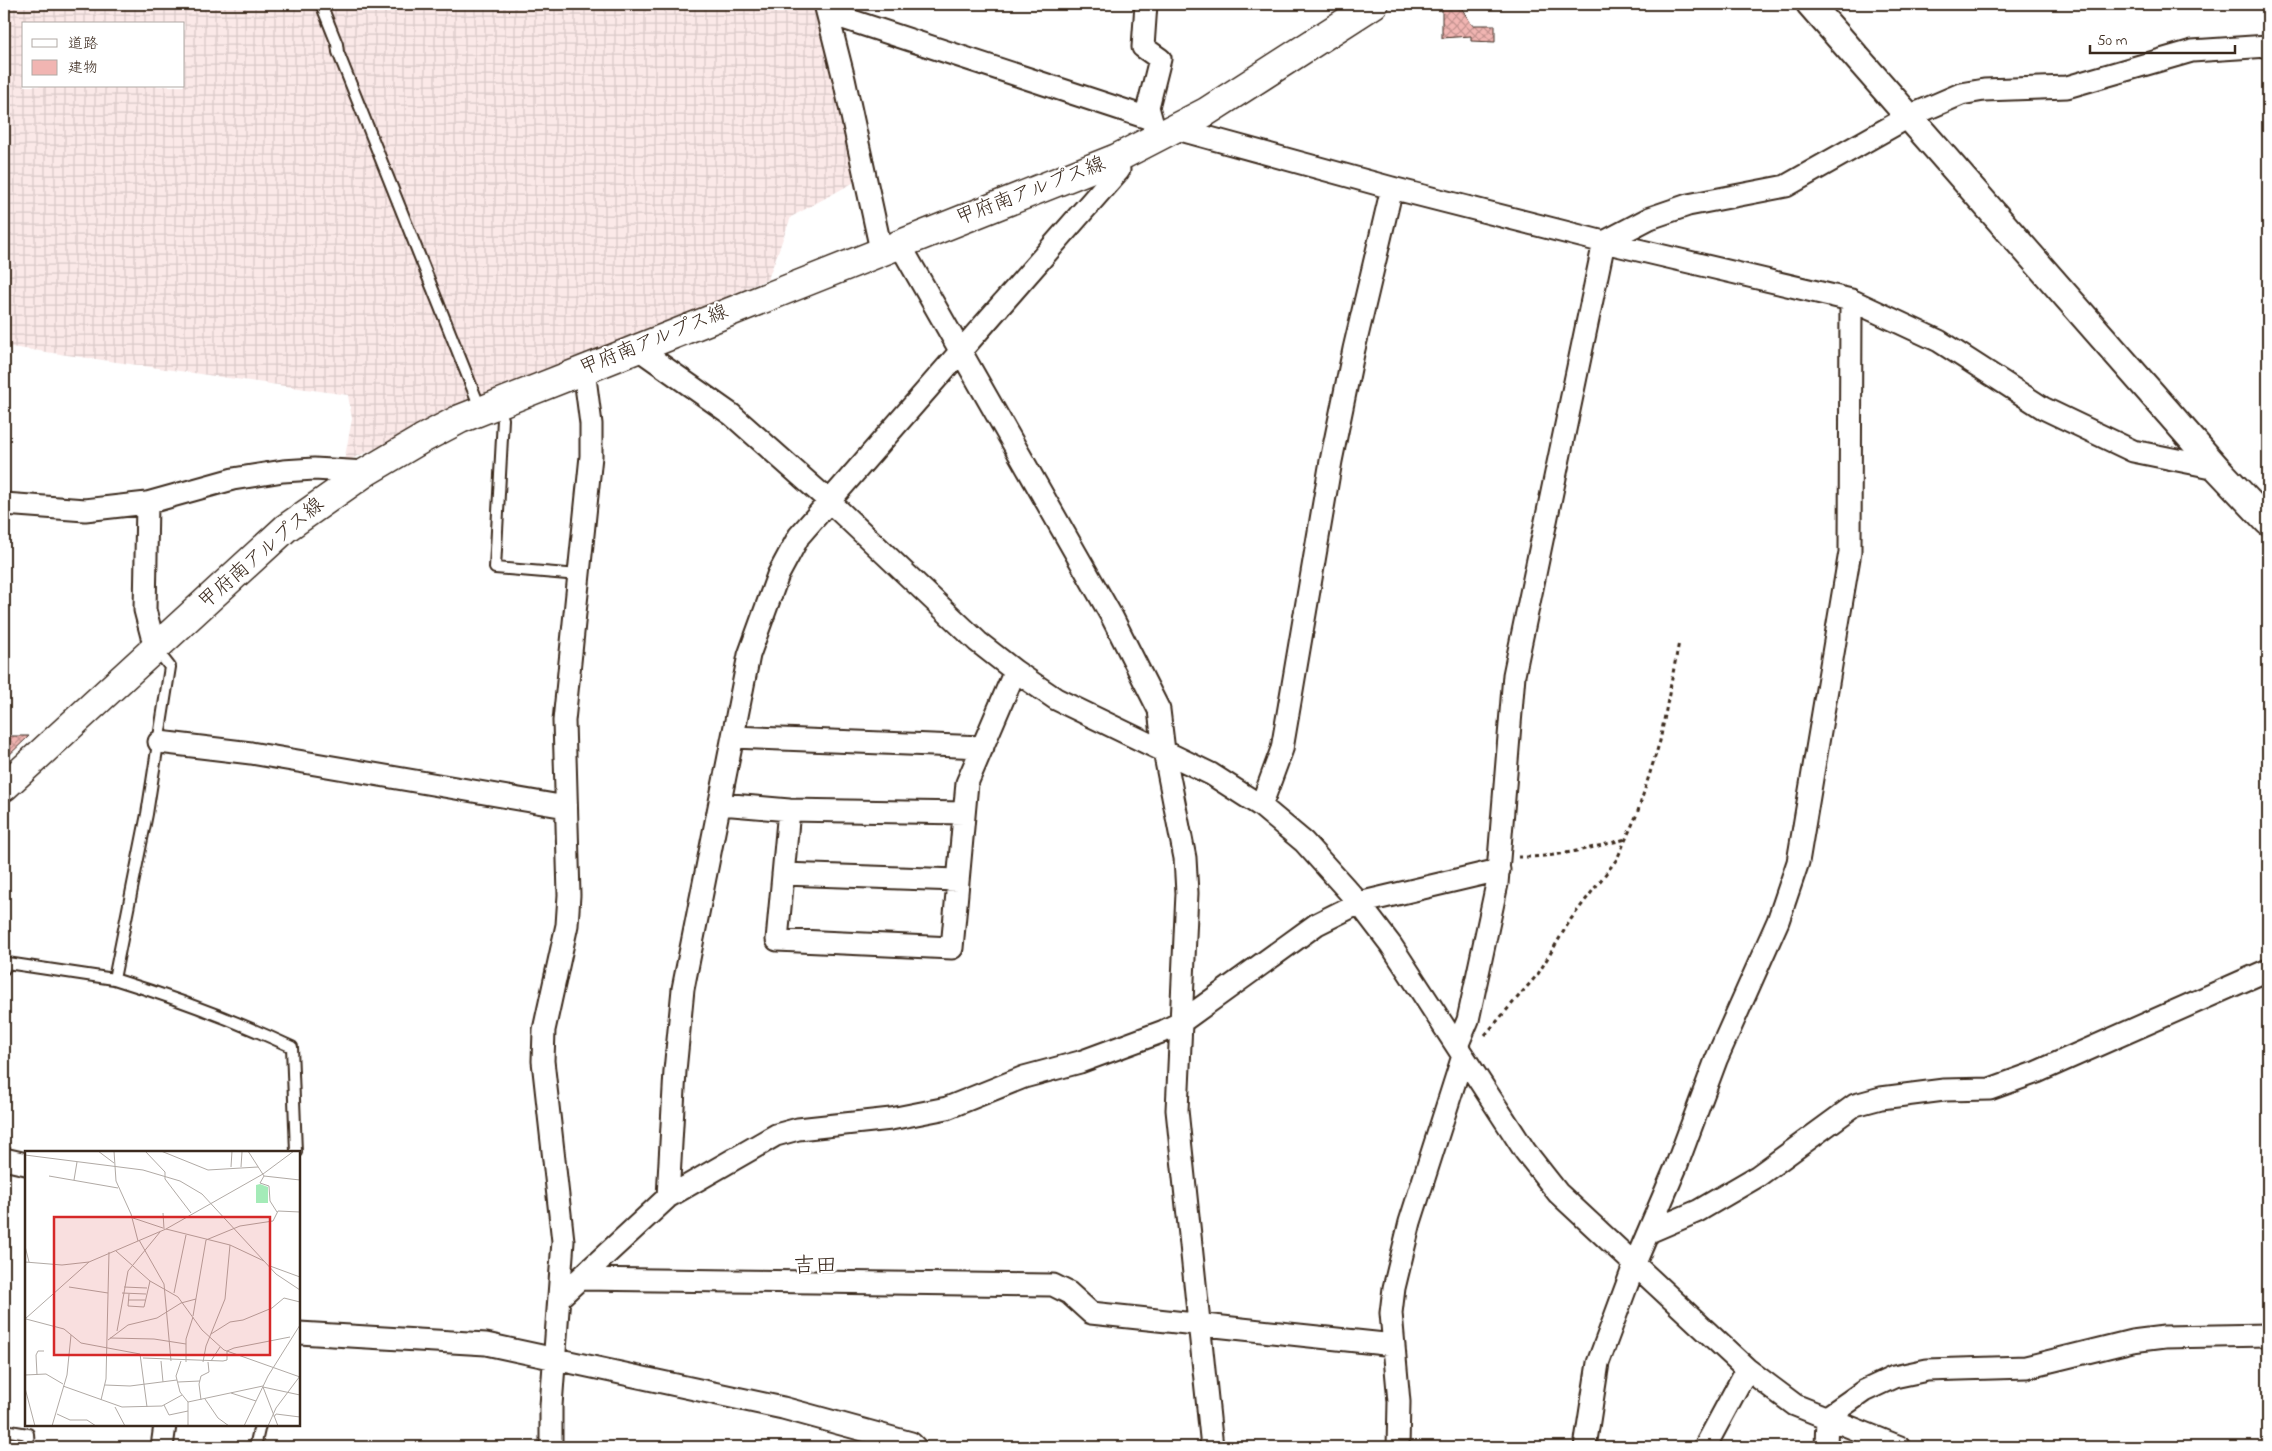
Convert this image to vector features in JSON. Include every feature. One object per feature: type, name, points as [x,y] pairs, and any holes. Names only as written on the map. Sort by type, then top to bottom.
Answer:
[{"type":"main road","name":"甲府南アルプス線","points":[[4,787],[286,528],[366,472],[429,435],[489,408],[637,348],[1117,158],[1162,129],[1374,4]]},
{"type":"street","points":[[1146,4],[1143,47],[1160,59],[1148,107],[1162,129]]},
{"type":"street","points":[[1810,4],[2217,468],[2267,519]]},
{"type":"street","points":[[826,8],[1162,129],[1604,242],[1850,300],[1939,341],[2043,408],[2133,451],[2217,468]]},
{"type":"street","points":[[826,8],[890,247],[960,351],[1112,617],[1159,710],[1164,751],[1185,858],[1187,893],[1177,1110],[1212,1447]]},
{"type":"street","points":[[1604,242],[1650,218],[1688,205],[1786,186],[1910,116],[1961,94],[1984,90],[2067,86],[2192,51],[2268,46]]},
{"type":"street","points":[[668,1197],[675,1070],[683,989],[749,656],[778,574],[799,536],[1119,170],[1117,158]]},
{"type":"street","points":[[1261,806],[1282,749],[1331,461],[1356,340],[1392,188]]},
{"type":"street","points":[[1398,1447],[1399,1402],[1392,1313],[1396,1278],[1410,1222],[1468,1020],[1500,864],[1514,675],[1604,242]]},
{"type":"street","points":[[1585,1447],[1598,1363],[1635,1263],[1716,1060],[1778,921],[1798,862],[1850,552],[1850,300]]},
{"type":"street","points":[[637,348],[732,414],[829,501],[978,642],[1015,671],[1056,699],[1211,774],[1261,806],[1304,842],[1359,902],[1391,945],[1525,1151],[1558,1193],[1747,1369],[1795,1405],[1900,1447]]},
{"type":"street","points":[[551,1447],[550,1406],[563,1242],[543,1061],[544,1030],[567,925],[569,895],[564,721],[591,456],[591,424],[584,370]]},
{"type":"street","points":[[4,504],[86,510],[147,502],[233,479],[283,471],[366,472]]},
{"type":"street","points":[[147,502],[145,610],[155,648]]},
{"type":"street","points":[[789,810],[777,940],[952,948],[967,783],[1015,671]]},
{"type":"street","points":[[733,737],[983,747]]},
{"type":"street","points":[[160,742],[251,753],[566,807]]},
{"type":"street","points":[[720,804],[789,810],[964,813]]},
{"type":"street","points":[[559,1298],[668,1197],[776,1135],[798,1129],[891,1119],[947,1108],[1024,1077],[1080,1062],[1180,1023],[1317,924],[1359,902],[1500,864]]},
{"type":"street","points":[[783,874],[958,880]]},
{"type":"street","points":[[1648,1232],[1698,1211],[1758,1176],[1855,1105],[1890,1097],[1944,1090],[1990,1088],[2037,1072],[2268,970]]},
{"type":"street","points":[[4,1159],[25,1164]]},
{"type":"street","points":[[580,1279],[1053,1286],[1069,1293],[1091,1313],[1394,1345]]},
{"type":"street","points":[[300,1333],[486,1344],[783,1408],[911,1443],[915,1447]]},
{"type":"street","points":[[1827,1417],[1864,1390],[1894,1377],[1927,1370],[2026,1367],[2132,1341],[2164,1337],[2268,1335]]},
{"type":"street","points":[[1705,1447],[1747,1369]]},
{"type":"street","points":[[1826,1447],[1827,1417]]},
{"type":"street","points":[[162,1447],[165,1426]]},
{"type":"lane","points":[[321,4],[337,44],[338,52],[489,408],[503,419],[495,568],[579,575]]},
{"type":"lane","points":[[114,979],[160,742],[170,667],[155,648]]},
{"type":"lane","points":[[4,969],[6,963],[114,979],[172,996],[232,1019],[292,1047],[296,1151]]},
{"type":"lane","points":[[255,1447],[260,1426]]},
{"type":"lane","points":[[4,1430],[28,1434],[29,1447]]},
{"type":"path","points":[[1460,1051],[1502,1017],[1538,974],[1572,919],[1617,860],[1637,814],[1660,741],[1679,642]]},
{"type":"path","points":[[1500,864],[1579,852],[1626,839]]},
{"type":"shaded area","points":[[4,4],[816,4],[860,179],[791,217],[768,279],[344,462],[352,419],[348,395],[4,346]]},
{"type":"building","points":[[1442,4],[1459,4],[1472,25],[1495,25],[1495,42],[1471,41],[1471,36],[1442,38]]},
{"type":"building","points":[[4,736],[29,736],[4,760]]},
{"type":"district","name":"吉田","points":[[815,1267]]}]
